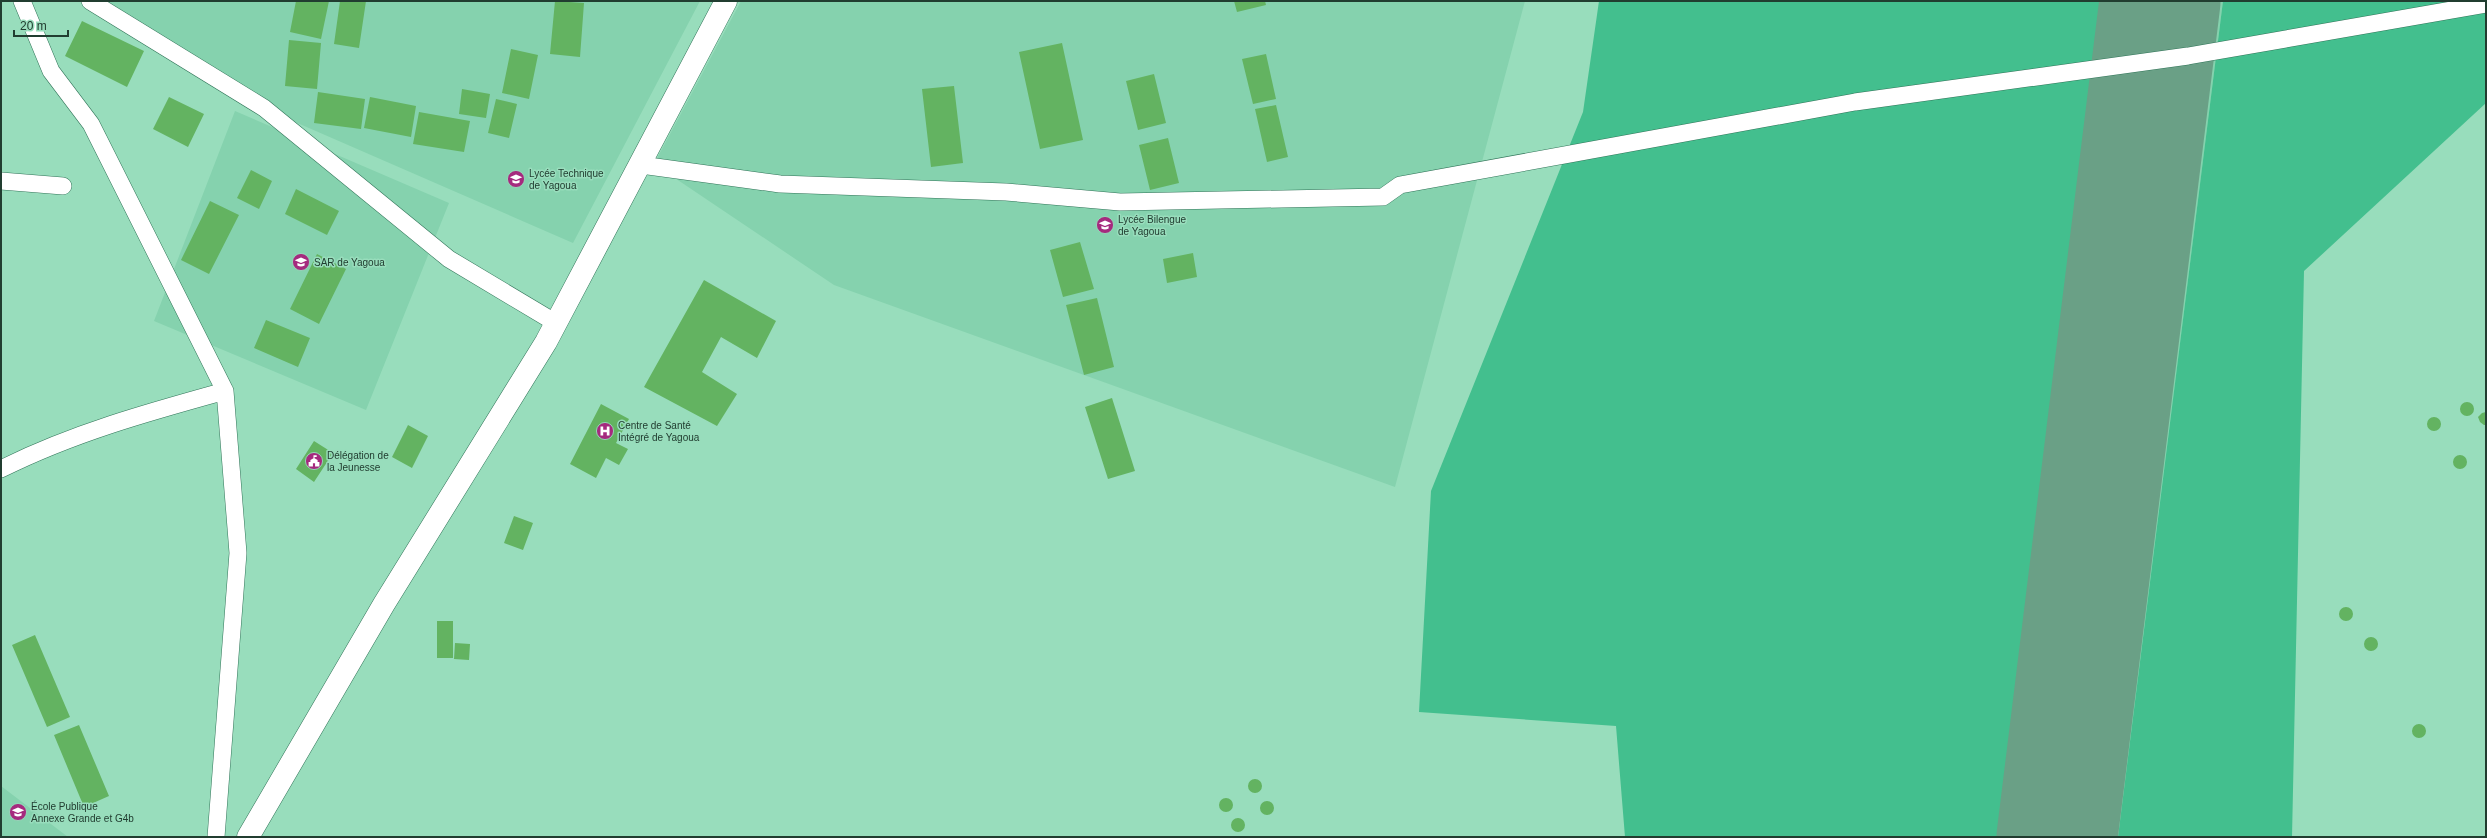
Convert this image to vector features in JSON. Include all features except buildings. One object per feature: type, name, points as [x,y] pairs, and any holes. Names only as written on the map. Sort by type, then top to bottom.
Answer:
[{"type":"street","points":[[22,1],[51,72],[91,124],[225,391],[238,554],[216,837]]},
{"type":"street","points":[[90,1],[264,108],[449,259],[556,323]]},
{"type":"street","points":[[248,837],[384,604],[556,323],[726,1]]},
{"type":"street","points":[[641,164],[780,184],[1006,192],[1120,202],[1383,197],[1400,185],[1855,102],[2188,56],[2486,4]]},
{"type":"street","points":[[1,181],[63,186]]},
{"type":"street","points":[[1,469],[26,457],[114,422],[225,391]]},
{"type":"shaded area","name":"Lycée Technique de Yagoua","points":[[99,1],[700,1],[573,243],[279,115]]},
{"type":"shaded area","name":"Lycée Bilengue de Yagoua","points":[[741,1],[1525,1],[1395,487],[834,285],[654,164]]},
{"type":"shaded area","points":[[1599,1],[2111,1],[2009,837],[1625,837],[1616,726],[1419,712],[1431,491],[1583,112]]},
{"type":"shaded area","points":[[2111,1],[2223,1],[2118,837],[2009,837]]},
{"type":"shaded area","points":[[2223,1],[2486,1],[2486,103],[2304,271],[2292,837],[2118,837]]},
{"type":"shaded area","name":"SAR de Yagoua","points":[[235,111],[449,203],[366,410],[154,321]]},
{"type":"shaded area","name":"École Publique Annexe Grande et G4b","points":[[1,786],[68,837],[1,837]]},
{"type":"runway","points":[[2057,837],[2160,1]]},
{"type":"place","name":"Lycée Technique de Yagoua","points":[[516,179]]},
{"type":"place","name":"Lycée Bilengue de Yagoua","points":[[1105,225]]},
{"type":"place","name":"SAR de Yagoua","points":[[301,262]]},
{"type":"place","name":"Centre de Santé Intégré de Yagoua","points":[[605,431]]},
{"type":"place","name":"Délégation de la Jeunesse","points":[[314,461]]},
{"type":"place","name":"École Publique Annexe Grande et G4b","points":[[18,812]]}]
